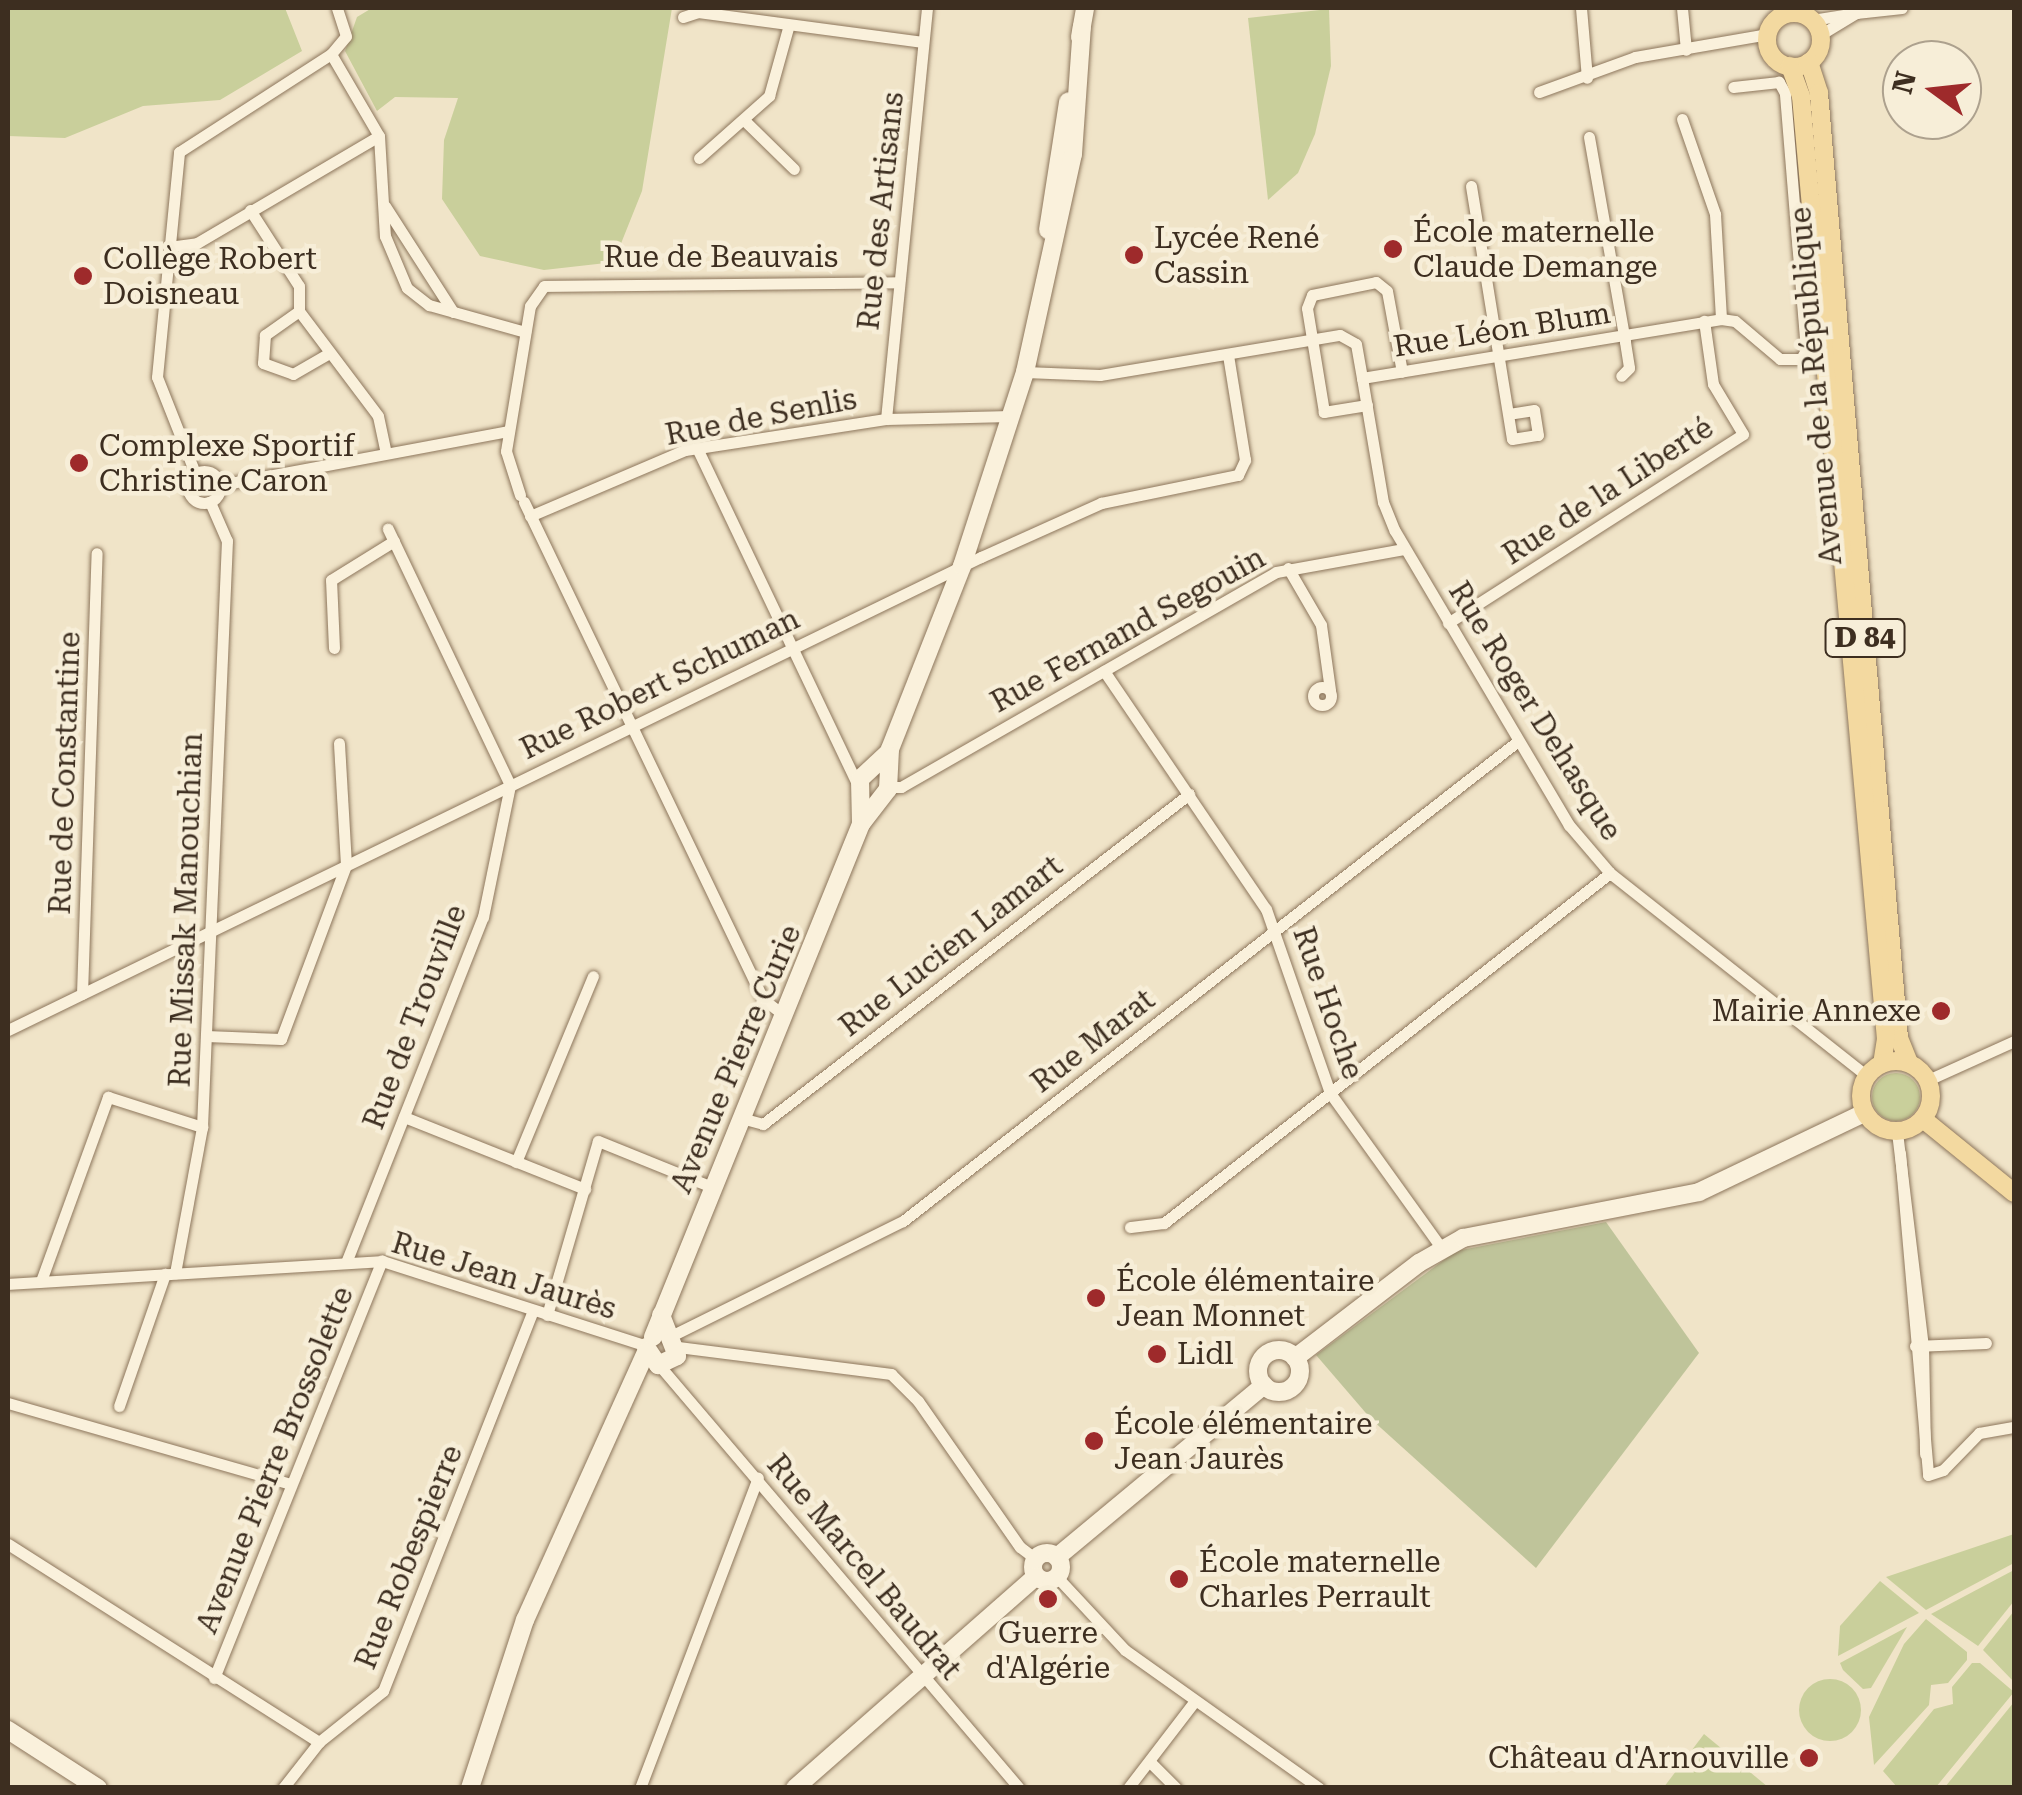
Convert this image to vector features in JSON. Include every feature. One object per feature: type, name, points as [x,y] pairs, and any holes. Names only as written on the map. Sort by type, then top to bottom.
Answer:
[{"type":"main road","points":[[1768,34],[1785,11],[1813,20],[1800,64]]},
{"type":"main road","name":"Avenue Pierre Curie","points":[[663,1345],[712,1187],[785,1016],[861,824],[871,782],[890,749],[962,566],[1025,372],[1038,315],[1083,17]]},
{"type":"main road","name":"D 84","points":[[1768,34],[1775,59],[1800,64]]},
{"type":"main road","name":"Avenue de la République","points":[[1800,64],[1819,92],[1899,1038],[1909,1063]]},
{"type":"main road","name":"Avenue de la République","points":[[1800,64],[1886,1039],[1875,1070]]},
{"type":"main road","points":[[1909,1063],[1928,1080],[1931,1096],[1923,1119],[1897,1132],[1878,1127],[1864,1113],[1860,1094],[1875,1070],[1909,1063]]},
{"type":"main road","points":[[1296,1358],[1442,1248],[1480,1232],[1700,1192],[1864,1113]]},
{"type":"main road","points":[[1923,1119],[2014,1193]]},
{"type":"main road","points":[[470,1788],[525,1620],[631,1380],[663,1345]]},
{"type":"main road","points":[[1284,1350],[1296,1358],[1300,1369],[1293,1386],[1276,1391],[1264,1385],[1259,1366],[1266,1354],[1284,1350]]},
{"type":"main road","points":[[1036,1567],[1057,1577],[1058,1557],[1264,1385]]},
{"type":"main road","points":[[795,1788],[921,1676],[1036,1567],[1044,1553],[1058,1557]]},
{"type":"main road","points":[[8,1730],[98,1788]]},
{"type":"street","points":[[337,8],[346,36],[332,54],[179,152],[157,377],[196,473],[188,492],[200,503],[210,502],[220,485],[509,431]]},
{"type":"street","name":"Rue des Artisans","points":[[886,419],[926,8]]},
{"type":"street","points":[[1581,8],[1587,78]]},
{"type":"street","points":[[1682,8],[1686,50]]},
{"type":"street","points":[[1813,20],[1902,8]]},
{"type":"street","points":[[683,17],[712,13],[788,28],[923,42]]},
{"type":"street","points":[[699,158],[746,122],[777,82],[788,28]]},
{"type":"street","points":[[1538,92],[1587,78],[1635,57],[1768,34]]},
{"type":"street","points":[[332,54],[379,136],[388,256],[416,300],[525,332],[506,459],[763,999],[785,1016]]},
{"type":"street","points":[[1682,118],[1715,214],[1722,319],[1735,321],[1790,364],[1806,350],[1786,93],[1778,82],[1733,87]]},
{"type":"street","points":[[746,122],[794,169]]},
{"type":"street","points":[[169,247],[197,243],[379,136]]},
{"type":"street","points":[[1589,137],[1629,368],[1621,376]]},
{"type":"street","points":[[1470,186],[1509,414]]},
{"type":"street","points":[[384,204],[453,312]]},
{"type":"street","points":[[250,210],[299,286],[299,312],[326,355],[343,362],[378,416],[386,453]]},
{"type":"street","name":"Rue de Beauvais","points":[[525,332],[535,292],[544,286],[899,282]]},
{"type":"street","points":[[1367,405],[1324,412],[1307,308],[1312,296],[1376,282],[1387,291],[1402,372]]},
{"type":"street","points":[[299,312],[265,335],[263,363],[294,374],[326,355]]},
{"type":"street","name":"Rue Léon Blum","points":[[1025,372],[1100,375],[1312,339],[1352,338],[1362,378],[1722,319]]},
{"type":"street","name":"Rue de la Liberté","points":[[1448,622],[1743,434],[1713,384],[1704,322]]},
{"type":"street","name":"Rue Robert Schuman","points":[[8,1030],[962,566],[1101,503],[1238,474],[1245,460],[1228,355]]},
{"type":"street","name":"Rue Roger Dehasque","points":[[1362,378],[1383,502],[1404,549],[1569,824],[1610,873],[1875,1070]]},
{"type":"street","name":"Rue de Senlis","points":[[530,516],[697,448],[886,419],[1011,416]]},
{"type":"street","points":[[697,448],[791,649],[871,782]]},
{"type":"street","points":[[196,473],[211,472],[220,485]]},
{"type":"street","name":"Rue Missak Manouchian","points":[[170,1274],[202,1127],[226,547],[210,502]]},
{"type":"street","points":[[334,648],[332,580],[391,535],[510,785]]},
{"type":"street","name":"Rue Fernand Segouin","points":[[871,782],[901,787],[1288,568],[1404,549]]},
{"type":"street","name":"Rue de Constantine","points":[[82,994],[97,552]]},
{"type":"street","points":[[1288,568],[1321,625],[1330,690]]},
{"type":"street","name":"Rue Hoche","points":[[1104,671],[1277,929],[1330,1094],[1442,1248]]},
{"type":"street","name":"Rue Marat","points":[[663,1345],[903,1222],[1518,740]]},
{"type":"street","points":[[206,1036],[280,1039],[346,865],[340,744]]},
{"type":"street","name":"Rue de Trouville","points":[[347,1260],[483,917],[510,785]]},
{"type":"street","name":"Rue Lucien Lamart","points":[[742,1118],[763,1124],[1188,794]]},
{"type":"street","points":[[1130,1226],[1164,1223],[1610,873]]},
{"type":"street","points":[[516,1162],[593,976]]},
{"type":"street","points":[[1928,1080],[2014,1040]]},
{"type":"street","points":[[41,1280],[108,1096],[202,1127]]},
{"type":"street","points":[[404,1117],[585,1189]]},
{"type":"street","points":[[1897,1132],[1928,1476],[1943,1470],[1979,1433],[2014,1427]]},
{"type":"street","points":[[547,1315],[598,1141],[712,1187]]},
{"type":"street","name":"Rue Jean Jaurès","points":[[8,1284],[347,1260],[382,1261],[533,1311],[663,1345],[890,1374],[906,1385],[1036,1567]]},
{"type":"street","name":"Avenue Pierre Brossolette","points":[[214,1678],[382,1261]]},
{"type":"street","points":[[119,1406],[170,1274]]},
{"type":"street","name":"Rue Robespierre","points":[[283,1788],[318,1742],[383,1691],[533,1311]]},
{"type":"street","points":[[1918,1346],[1986,1342]]},
{"type":"street","name":"Rue Marcel Baudrat","points":[[663,1345],[758,1478],[1019,1788]]},
{"type":"street","points":[[8,1403],[291,1484]]},
{"type":"street","points":[[640,1788],[758,1478]]},
{"type":"street","points":[[8,1544],[318,1742]]},
{"type":"street","points":[[1057,1577],[1125,1650],[1319,1788]]},
{"type":"street","points":[[1128,1788],[1151,1763],[1194,1702]]},
{"type":"street","points":[[1151,1763],[1176,1788]]},
{"type":"green space","points":[[8,8],[285,8],[302,51],[220,100],[143,106],[65,138],[8,136]]},
{"type":"green space","points":[[372,8],[672,8],[642,191],[618,251],[606,263],[544,270],[480,256],[442,199],[444,140],[458,98],[395,97],[377,111],[345,51],[357,17]]},
{"type":"green space","points":[[1329,9],[1331,66],[1315,134],[1298,173],[1268,200],[1248,18]]},
{"type":"green space","points":[[1896,1073],[1913,1080],[1920,1097],[1913,1114],[1896,1121],[1879,1114],[1872,1097],[1879,1080]]},
{"type":"green space","points":[[1606,1222],[1699,1353],[1536,1568],[1371,1419],[1316,1355],[1456,1251]]},
{"type":"green space","points":[[2014,1534],[2014,1563],[1926,1610],[1886,1577]]},
{"type":"green space","points":[[2014,1570],[2014,1601],[1978,1646],[1931,1614]]},
{"type":"green space","points":[[1880,1581],[1919,1613],[1838,1656],[1840,1626]]},
{"type":"green space","points":[[2014,1611],[2014,1682],[1983,1650]]},
{"type":"green space","points":[[1926,1619],[1967,1652],[1967,1660],[1948,1683],[1931,1685],[1929,1705],[1874,1765],[1869,1717],[1904,1644]]},
{"type":"green space","points":[[1907,1627],[1871,1688],[1863,1689],[1843,1670],[1840,1663]]},
{"type":"green space","points":[[1972,1663],[1980,1663],[2014,1692],[1936,1787],[1897,1787],[1883,1771],[1934,1709],[1953,1704],[1952,1687]]},
{"type":"green space","points":[[1830,1679],[1852,1688],[1861,1710],[1852,1732],[1830,1741],[1808,1732],[1799,1710],[1808,1688]]},
{"type":"green space","points":[[2014,1702],[2014,1787],[1945,1787]]},
{"type":"green space","points":[[1704,1734],[1768,1787],[1664,1787]]},
{"type":"place","name":"École maternelle Claude Demange","points":[[1393,249]]},
{"type":"place","name":"Lycée René Cassin","points":[[1134,255]]},
{"type":"place","name":"Collège Robert Doisneau","points":[[83,276]]},
{"type":"place","name":"Complexe Sportif Christine Caron","points":[[79,463]]},
{"type":"place","name":"Mairie Annexe","points":[[1941,1011]]},
{"type":"place","name":"École élémentaire Jean Monnet","points":[[1096,1298]]},
{"type":"place","name":"Lidl","points":[[1157,1354]]},
{"type":"place","name":"École élémentaire Jean Jaurès","points":[[1094,1441]]},
{"type":"place","name":"École maternelle Charles Perrault","points":[[1179,1579]]},
{"type":"place","name":"Guerre d'Algérie","points":[[1048,1599]]},
{"type":"place","name":"Château d'Arnouville","points":[[1809,1758]]}]
